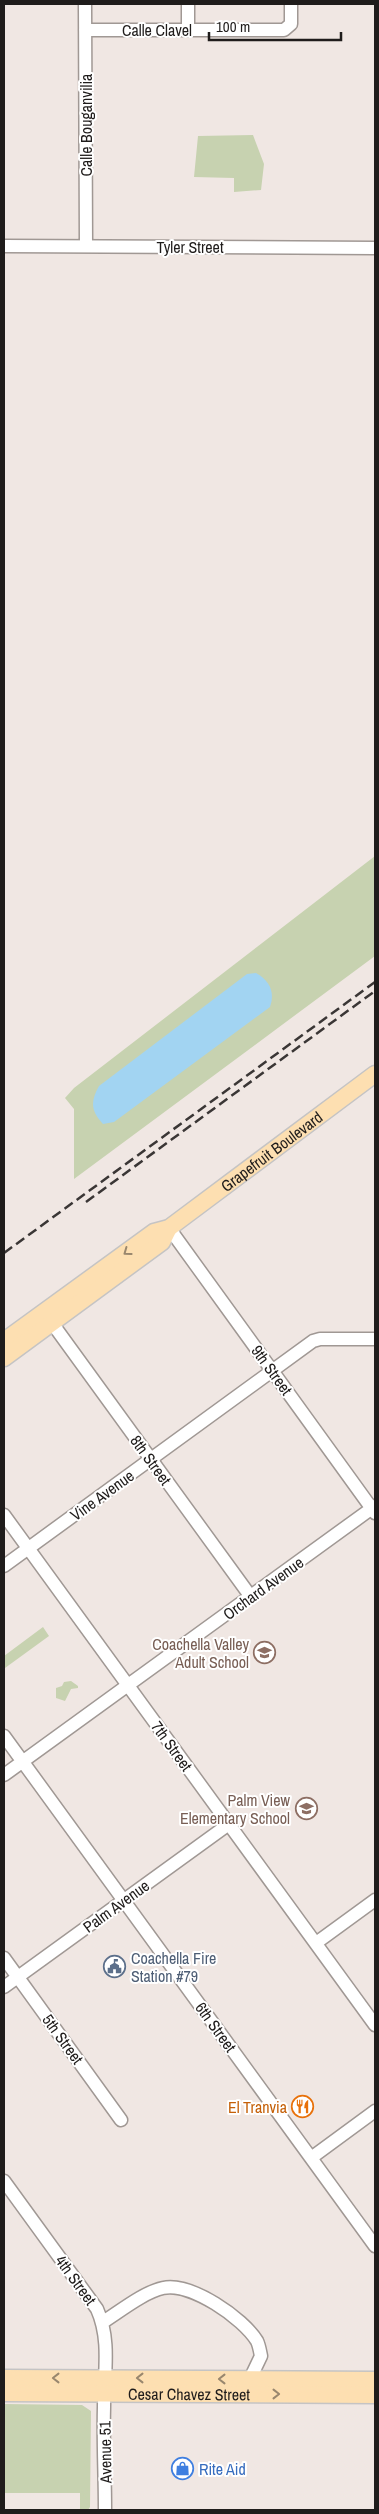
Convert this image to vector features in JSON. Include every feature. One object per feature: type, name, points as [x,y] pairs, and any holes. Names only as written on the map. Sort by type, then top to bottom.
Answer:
[{"type":"main road","name":"Grapefruit Boulevard","points":[[4,1341],[154,1232],[168,1228],[375,1074]]},
{"type":"main road","name":"Grapefruit Boulevard","points":[[4,1358],[162,1242],[168,1228]]},
{"type":"main road","name":"Cesar Chavez Street","points":[[4,2378],[105,2386],[375,2395]]},
{"type":"main road","name":"Cesar Chavez Street","points":[[4,2393],[250,2379],[375,2380]]},
{"type":"street","name":"Calle Bouganvilia","points":[[85,4],[86,246]]},
{"type":"street","points":[[188,4],[188,30]]},
{"type":"street","name":"Calle Clavel","points":[[85,30],[277,30],[288,28],[291,24],[291,4]]},
{"type":"street","name":"Tyler Street","points":[[4,246],[375,248]]},
{"type":"street","name":"9th Street","points":[[168,1228],[374,1509]]},
{"type":"street","name":"8th Street","points":[[52,1323],[150,1460],[252,1597]]},
{"type":"street","name":"Vine Avenue","points":[[4,1566],[272,1370],[316,1340],[375,1339]]},
{"type":"street","name":"Orchard Avenue","points":[[4,1775],[374,1509]]},
{"type":"street","name":"7th Street","points":[[4,1515],[375,2025]]},
{"type":"street","name":"6th Street","points":[[4,1736],[375,2246]]},
{"type":"street","name":"Palm Avenue","points":[[4,1987],[229,1824]]},
{"type":"street","points":[[316,1943],[375,1900]]},
{"type":"street","name":"5th Street","points":[[4,1958],[122,2120]]},
{"type":"street","points":[[311,2158],[375,2111]]},
{"type":"street","name":"4th Street","points":[[4,2181],[97,2309],[103,2322],[105,2336],[105,2386]]},
{"type":"street","points":[[103,2322],[152,2292],[164,2288],[198,2294],[223,2309],[246,2328],[258,2342],[261,2356],[250,2379]]},
{"type":"street","name":"Avenue 51","points":[[105,2386],[105,2510]]},
{"type":"green space","points":[[253,135],[264,164],[261,190],[234,192],[234,178],[194,177],[198,136]]},
{"type":"green space","points":[[375,856],[375,956],[74,1179],[74,1109],[65,1098],[74,1088]]},
{"type":"green space","points":[[43,1627],[49,1636],[5,1668],[4,1656]]},
{"type":"green space","points":[[71,1681],[78,1688],[71,1689],[65,1701],[56,1698],[56,1688],[62,1686],[64,1682]]},
{"type":"green space","points":[[4,2404],[82,2405],[91,2411],[90,2507],[88,2510],[80,2510],[80,2493],[4,2493]]},
{"type":"water","points":[[256,973],[270,987],[272,996],[270,1007],[114,1122],[103,1124],[96,1115],[93,1106],[94,1097],[99,1086],[247,974]]},
{"type":"railway","points":[[4,1253],[375,982]]},
{"type":"railway","points":[[86,1202],[375,991]]},
{"type":"place","name":"Coachella Valley Adult School","points":[[265,1653]]},
{"type":"place","name":"Palm View Elementary School","points":[[306,1809]]},
{"type":"place","name":"Coachella Fire Station #79","points":[[115,1967]]},
{"type":"place","name":"El Tranvia","points":[[303,2107]]},
{"type":"place","name":"Rite Aid","points":[[183,2469]]}]
